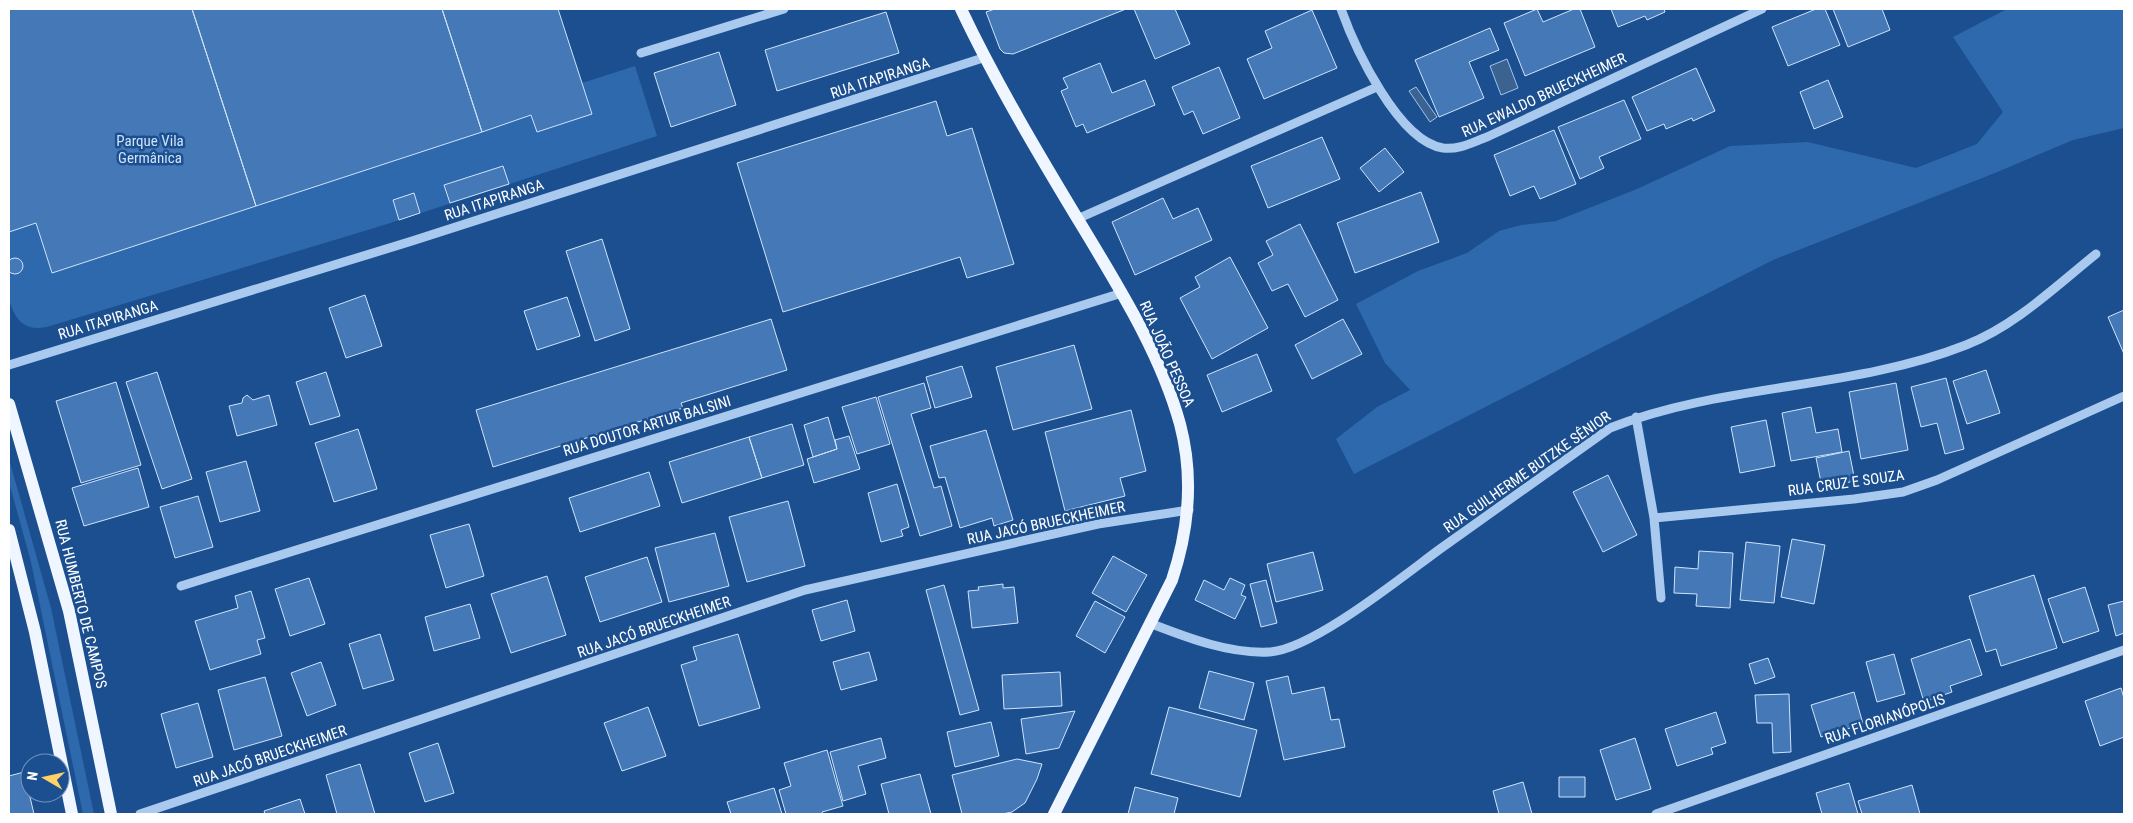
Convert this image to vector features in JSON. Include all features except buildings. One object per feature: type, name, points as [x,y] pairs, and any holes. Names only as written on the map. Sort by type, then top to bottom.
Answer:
[{"type":"main road","name":"RUA JOÃO PESSOA","points":[[961,9],[1077,219],[1122,293],[1169,391],[1180,425],[1186,463],[1189,510],[1183,548],[1172,580],[1152,624],[1054,814]]},
{"type":"main road","name":"RUA HUMBERTO DE CAMPOS","points":[[9,404],[69,611],[111,814]]},
{"type":"main road","points":[[9,530],[35,632],[72,814]]},
{"type":"street","points":[[641,53],[784,9]]},
{"type":"street","name":"RUA EWALDO BRUECKHEIMER","points":[[1341,9],[1377,87],[1401,118],[1426,142],[1443,148],[1461,148],[1762,9]]},
{"type":"street","name":"RUA ITAPIRANGA","points":[[9,365],[404,244],[986,56]]},
{"type":"street","points":[[1077,219],[1377,87]]},
{"type":"street","name":"RUA GUILHERME BUTZKE SÊNIOR","points":[[1152,624],[1182,636],[1241,651],[1270,652],[1297,645],[1359,608],[1610,428],[1636,417],[1725,397],[1898,366],[1967,345],[2005,325],[2096,254]]},
{"type":"street","name":"RUA DOUTOR ARTUR BALSINI","points":[[181,586],[1122,293]]},
{"type":"street","name":"RUA CRUZ E SOUZA","points":[[1654,518],[1854,499],[1903,492],[1937,480],[2102,404],[2124,396]]},
{"type":"street","points":[[1636,417],[1654,518],[1660,598]]},
{"type":"street","name":"RUA JACÓ BRUECKHEIMER","points":[[140,814],[805,590],[1098,524],[1189,510]]},
{"type":"street","name":"RUA FLORIANÓPOLIS","points":[[1656,814],[2124,650]]},
{"type":"green space","name":"Parque Vila Germânica","points":[[9,9],[558,9],[582,83],[635,66],[657,136],[384,225],[50,326],[34,328],[18,319],[9,299]]},
{"type":"green space","points":[[2007,9],[2124,9],[2124,128],[2073,140],[1995,173],[1773,260],[1354,474],[1336,439],[1377,407],[1410,390],[1385,363],[1356,304],[1418,271],[1467,253],[1499,231],[1521,225],[1556,221],[1637,189],[1730,146],[1808,142],[1916,168],[1977,144],[2003,112],[1953,37]]},
{"type":"green space","points":[[9,459],[51,608],[94,814],[83,814],[31,562],[9,482]]},
{"type":"shaded area","points":[[1507,59],[1518,88],[1501,95],[1490,66]]},
{"type":"shaded area","points":[[1416,87],[1437,117],[1430,122],[1409,91]]}]
